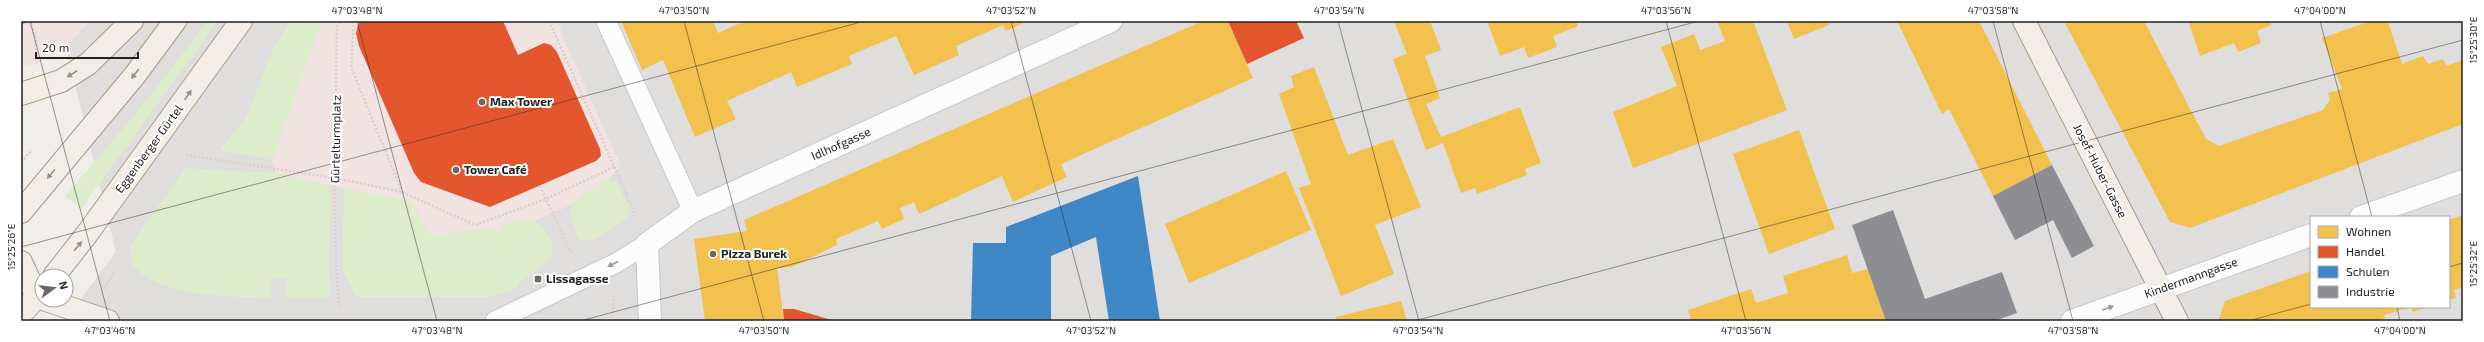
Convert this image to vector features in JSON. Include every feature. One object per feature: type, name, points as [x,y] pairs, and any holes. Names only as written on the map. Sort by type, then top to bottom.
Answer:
[{"type":"main road","points":[[21,94],[61,81],[88,64],[132,21]]},
{"type":"main road","points":[[21,212],[135,75],[175,21]]},
{"type":"main road","name":"Eggenberger Gürtel","points":[[60,268],[87,234],[241,21]]},
{"type":"main road","name":"Josef-Huber-Gasse","points":[[2024,21],[2177,321]]},
{"type":"main road","points":[[21,262],[34,288]]},
{"type":"main road","points":[[21,314],[34,300]]},
{"type":"main road","points":[[72,308],[108,321]]},
{"type":"street","name":"Idlhofgasse","points":[[647,244],[692,211],[1111,21]]},
{"type":"street","points":[[2365,216],[2463,181]]},
{"type":"street","name":"Kindermanngasse","points":[[2072,321],[2310,235]]},
{"type":"street","points":[[647,244],[650,321]]},
{"type":"lane","points":[[606,21],[692,211]]},
{"type":"lane","points":[[495,321],[616,263],[647,244]]},
{"type":"path","points":[[30,21],[35,36],[37,64]]},
{"type":"path","name":"Gürtelturmplatz","points":[[339,307],[336,269],[335,178],[338,25],[341,21]]},
{"type":"path","points":[[354,21],[351,67],[402,192]]},
{"type":"path","points":[[549,21],[634,211]]},
{"type":"path","points":[[186,155],[335,178],[402,192],[475,225],[546,199],[614,167]]},
{"type":"path","points":[[540,186],[571,253]]},
{"type":"path","points":[[612,321],[614,290]]},
{"type":"shaded area","points":[[21,21],[89,21],[66,48],[38,64],[21,67]]},
{"type":"shaded area","points":[[89,21],[322,21],[272,160],[325,185],[344,188],[562,35],[558,21],[2463,21],[2463,321],[64,321],[116,252],[66,48]]},
{"type":"shaded area","points":[[322,21],[558,21],[562,35],[621,166],[608,180],[596,186],[573,204],[534,221],[524,220],[499,226],[500,229],[495,231],[493,228],[429,236],[344,188],[276,173],[272,160]]},
{"type":"green space","points":[[208,21],[218,21],[81,209],[65,196],[141,107]]},
{"type":"green space","points":[[291,21],[322,21],[272,160],[220,150],[246,118],[273,49]]},
{"type":"green space","points":[[185,168],[276,173],[330,187],[329,298],[286,298],[287,278],[272,278],[270,298],[225,296],[191,292],[162,285],[143,275],[133,266],[130,247]]},
{"type":"green space","points":[[608,180],[616,181],[628,206],[627,217],[604,235],[597,238],[584,240],[578,238],[571,217],[572,206],[586,192]]},
{"type":"green space","points":[[344,188],[413,202],[429,236],[493,228],[495,231],[500,229],[499,225],[524,220],[534,221],[544,229],[553,245],[552,255],[537,270],[522,280],[517,288],[491,297],[356,297],[342,268]]},
{"type":"building: Wohnen","points":[[621,21],[713,21],[718,33],[745,21],[1028,21],[1006,31],[1003,25],[956,46],[959,55],[914,75],[896,36],[849,56],[852,64],[797,87],[791,72],[727,101],[736,119],[695,137],[663,60],[642,70]]},
{"type":"building: Wohnen","points":[[1203,21],[1228,21],[1253,78],[1061,164],[1067,177],[1013,202],[1002,176],[919,214],[914,202],[900,208],[904,219],[882,229],[878,221],[836,239],[837,245],[792,267],[777,268],[784,321],[705,321],[694,239],[747,231],[744,220]]},
{"type":"building: Wohnen","points":[[1394,21],[1430,21],[1441,50],[1425,56],[1440,98],[1426,104],[1441,137],[1520,107],[1541,163],[1525,169],[1527,175],[1477,194],[1475,188],[1461,193],[1443,143],[1426,150],[1393,59],[1407,54]]},
{"type":"building: Wohnen","points":[[1487,21],[1576,21],[1578,26],[1553,36],[1557,47],[1528,58],[1524,47],[1500,56]]},
{"type":"building: Wohnen","points":[[1717,21],[1753,21],[1787,110],[1633,168],[1613,112],[1677,86],[1661,47],[1694,34],[1700,50],[1725,41]]},
{"type":"building: Wohnen","points":[[1787,21],[1828,21],[1829,25],[1794,39]]},
{"type":"building: Wohnen","points":[[1897,21],[1979,21],[2052,165],[1993,196],[1949,109],[1942,114]]},
{"type":"building: Wohnen","points":[[2064,21],[2144,21],[2206,139],[2219,146],[2323,110],[2330,100],[2328,93],[2342,89],[2322,38],[2371,21],[2388,21],[2402,64],[2423,56],[2428,64],[2443,59],[2446,66],[2463,60],[2463,124],[2190,228],[2170,222]]},
{"type":"building: Wohnen","points":[[2195,21],[2270,21],[2271,25],[2257,31],[2261,43],[2238,52],[2234,43],[2200,56],[2189,23]]},
{"type":"building: Wohnen","points":[[1314,67],[1348,155],[1393,139],[1421,207],[1375,225],[1394,274],[1341,296],[1299,188],[1311,184],[1279,94],[1294,87],[1291,76]]},
{"type":"building: Wohnen","points":[[1799,130],[1835,229],[1769,254],[1733,154]]},
{"type":"building: Wohnen","points":[[1286,171],[1311,230],[1189,283],[1165,224]]},
{"type":"building: Wohnen","points":[[2463,215],[2463,287],[2454,290],[2456,298],[2450,300],[2450,220]]},
{"type":"building: Wohnen","points":[[1847,255],[1852,273],[1868,269],[1886,321],[1691,321],[1688,310],[1751,289],[1756,303],[1788,293],[1783,276]]},
{"type":"building: Wohnen","points":[[2310,271],[2310,308],[2408,308],[2384,315],[2385,318],[2377,321],[2218,321],[2225,301]]},
{"type":"building: Wohnen","points":[[1401,301],[1407,321],[1337,321],[1336,317]]},
{"type":"building: Wohnen","points":[[2411,308],[2424,308],[2413,312]]},
{"type":"building: Handel","name":"Max Tower","points":[[359,21],[503,21],[518,55],[544,43],[551,45],[557,52],[600,149],[601,156],[596,161],[490,207],[421,182],[414,173],[359,46],[356,33]]},
{"type":"building: Handel","points":[[1228,21],[1296,21],[1304,38],[1247,64]]},
{"type":"building: Handel","points":[[783,309],[794,309],[835,321],[784,321]]},
{"type":"building: Schulen","points":[[1138,176],[1160,321],[1109,321],[1096,237],[1051,256],[1051,321],[971,321],[973,243],[1006,243],[1006,227]]},
{"type":"building: Industrie","points":[[2052,165],[2094,246],[2072,258],[2053,220],[2015,240],[1993,196]]},
{"type":"building: Industrie","points":[[1893,210],[1925,299],[2002,272],[2017,313],[1994,321],[1886,321],[1852,225]]},
{"type":"place","name":"Max Tower","points":[[482,102]]},
{"type":"place","name":"Tower Café","points":[[456,170]]},
{"type":"place","name":"Pizza Burek","points":[[713,254]]},
{"type":"place","name":"Lissagasse","points":[[538,279]]}]
